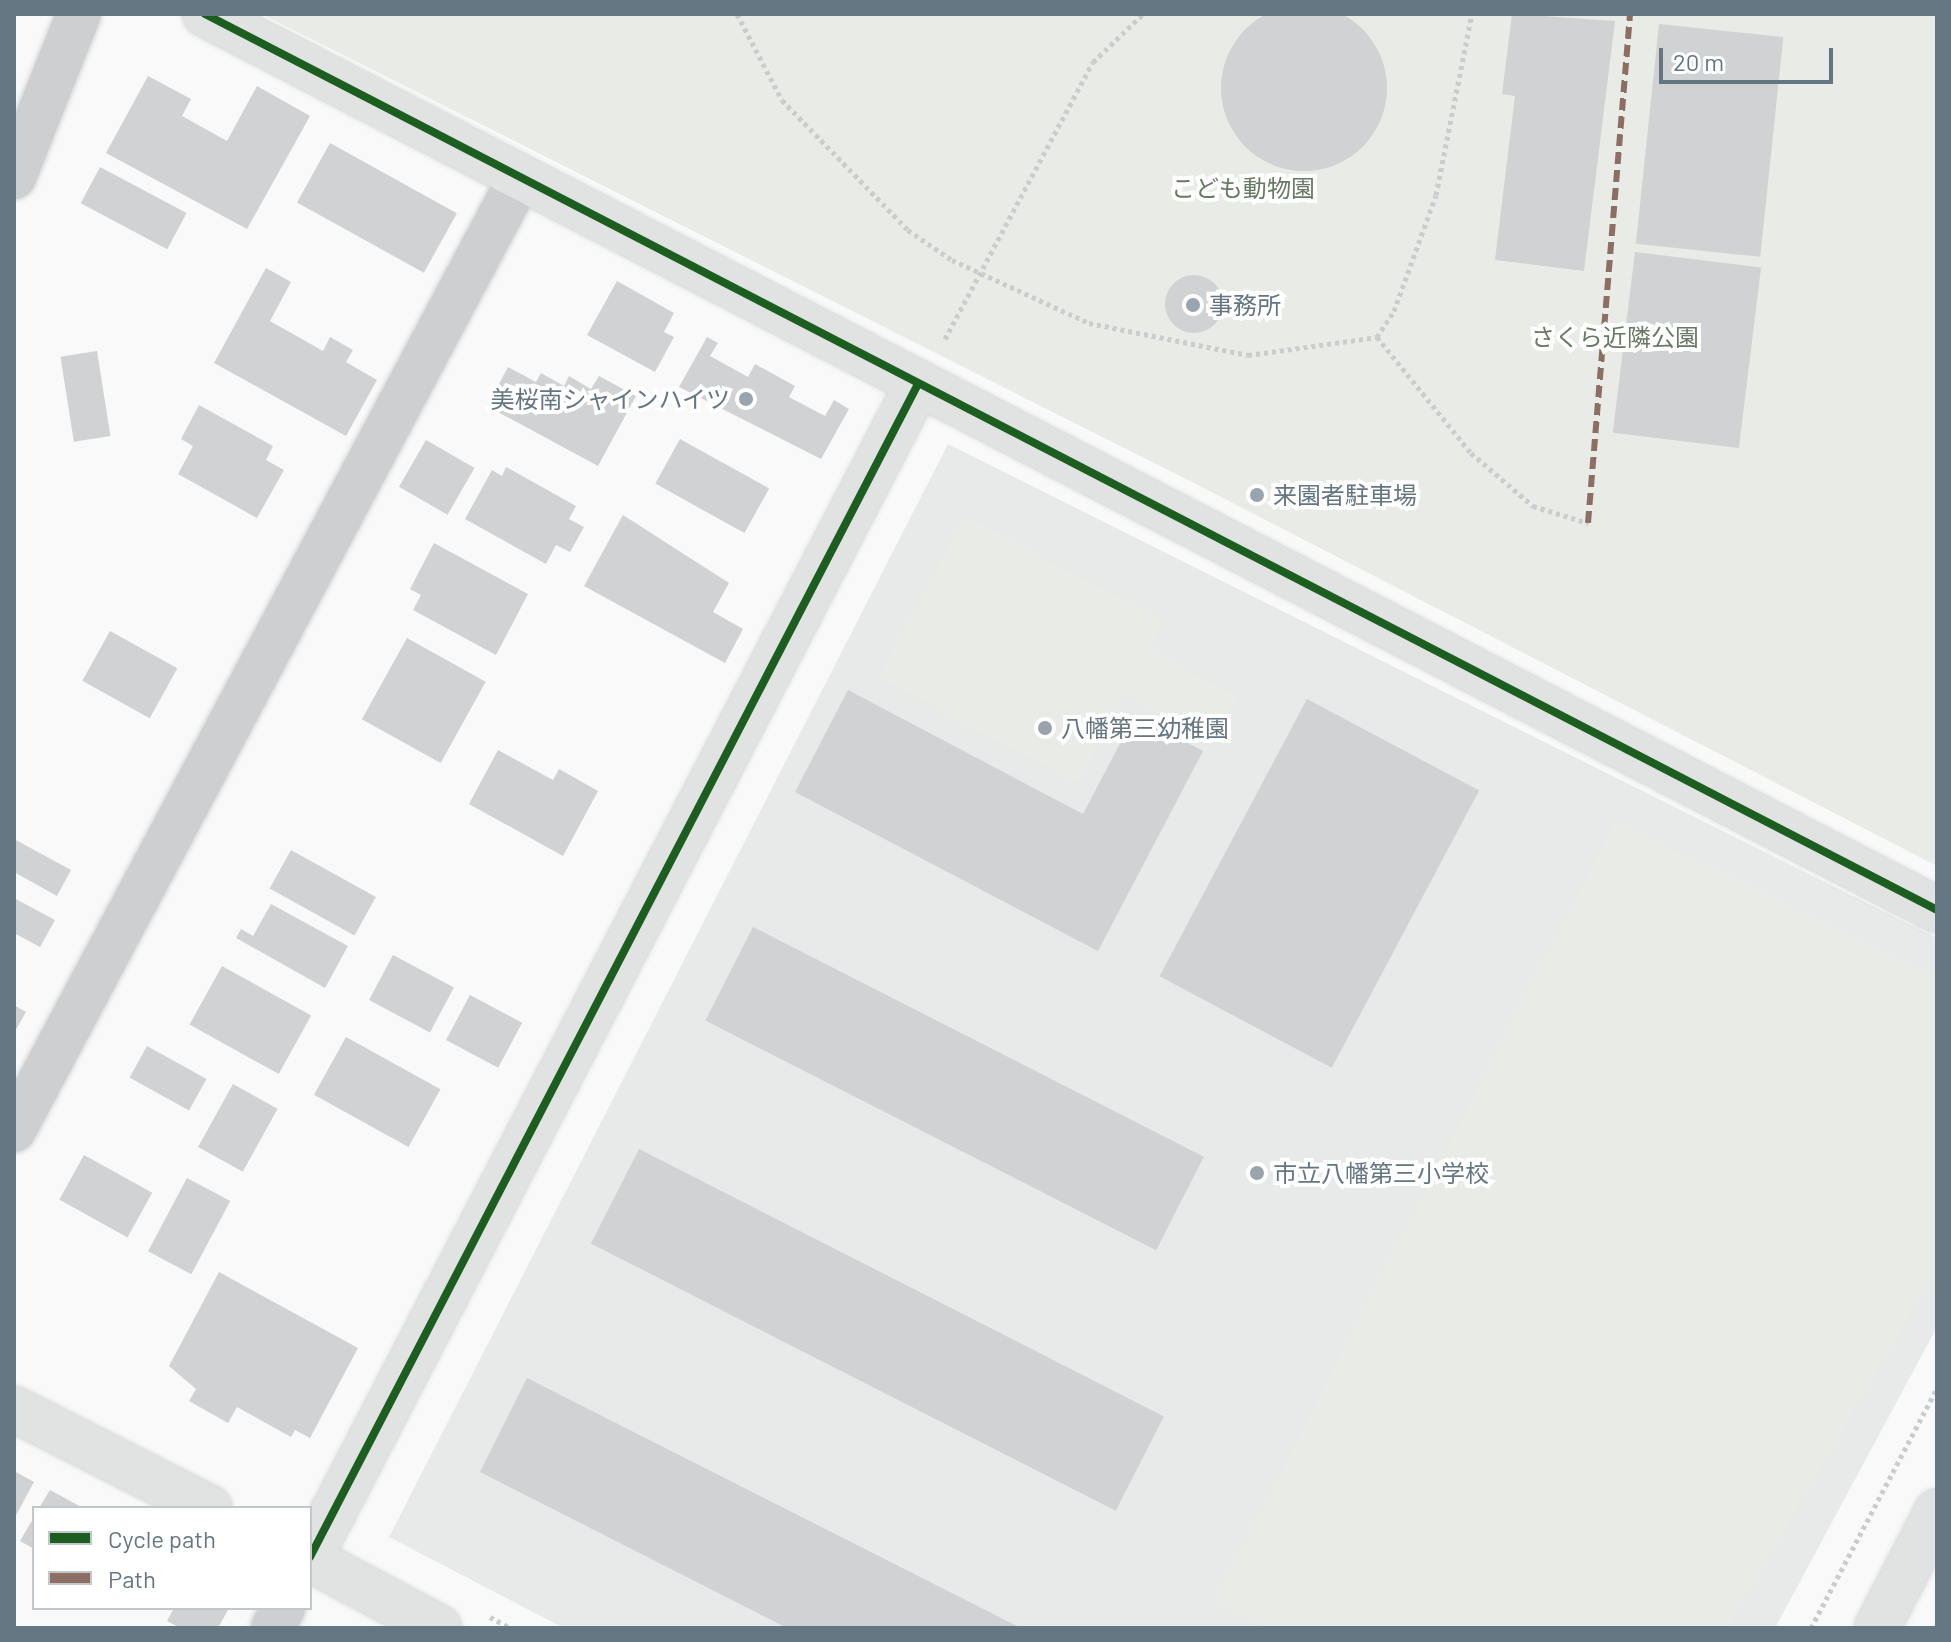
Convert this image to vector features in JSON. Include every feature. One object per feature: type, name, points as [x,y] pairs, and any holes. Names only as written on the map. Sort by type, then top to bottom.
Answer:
[{"type":"street","points":[[14,177],[79,14]]},
{"type":"street","points":[[205,14],[1937,910]]},
{"type":"street","points":[[14,1130],[520,178]]},
{"type":"street","points":[[312,1554],[918,384]]},
{"type":"street","points":[[14,1409],[205,1506]]},
{"type":"street","points":[[1877,1628],[1937,1512]]},
{"type":"street","points":[[312,1559],[439,1628]]},
{"type":"street","points":[[273,1628],[282,1610]]},
{"type":"path","points":[[737,14],[782,100],[908,230],[982,278],[1089,323],[1248,355],[1377,337],[1394,311],[1436,195],[1472,14]]},
{"type":"path","points":[[918,384],[982,278],[1093,62],[1143,14]]},
{"type":"path","points":[[1377,337],[1471,453],[1533,506],[1588,523]]},
{"type":"path","points":[[1811,1628],[1937,1388]]},
{"type":"shaded area","name":"市立八幡第三小学校","points":[[948,444],[1937,938],[1937,1327],[1775,1628],[564,1628],[389,1537]]},
{"type":"green space","name":"さくら近隣公園","points":[[262,14],[1937,14],[1937,866],[1190,481]]},
{"type":"green space","points":[[965,516],[1163,622],[1149,649],[1237,697],[1214,741],[1125,694],[1077,783],[879,677]]},
{"type":"green space","points":[[1616,820],[1937,980],[1937,1268],[1727,1628],[1269,1628],[1215,1600]]},
{"type":"building","points":[[1304,5],[1336,11],[1363,29],[1381,56],[1387,88],[1381,120],[1363,147],[1336,165],[1304,171],[1272,165],[1245,147],[1227,120],[1221,88],[1227,56],[1245,29],[1272,11]]},
{"type":"building","points":[[1512,14],[1615,21],[1584,271],[1495,260],[1515,96],[1502,94]]},
{"type":"building","points":[[1659,24],[1783,37],[1760,257],[1636,244]]},
{"type":"building","points":[[148,76],[191,99],[182,116],[227,141],[257,86],[310,116],[247,229],[106,153]]},
{"type":"building","points":[[330,143],[457,213],[424,273],[297,202]]},
{"type":"building","points":[[100,167],[187,213],[167,249],[81,203]]},
{"type":"building","points":[[1635,252],[1761,267],[1739,448],[1613,433]]},
{"type":"building","points":[[266,268],[291,282],[270,321],[323,351],[330,337],[353,350],[346,362],[377,380],[346,436],[214,363]]},
{"type":"building","name":"事務所","points":[[1194,275],[1205,277],[1214,284],[1221,293],[1221,315],[1214,324],[1205,331],[1194,333],[1183,331],[1174,324],[1167,315],[1165,304],[1167,293],[1174,284],[1183,277]]},
{"type":"building","points":[[617,281],[674,313],[664,332],[674,337],[655,372],[587,335]]},
{"type":"building","name":"美桜南シャインハイツ","points":[[707,337],[718,343],[710,356],[748,377],[755,364],[795,386],[789,397],[825,416],[834,400],[849,409],[821,459],[679,387]]},
{"type":"building","points":[[97,351],[110,436],[74,442],[60,357]]},
{"type":"building","points":[[508,367],[536,382],[541,373],[564,386],[569,376],[591,389],[599,376],[636,396],[598,466],[487,406]]},
{"type":"building","points":[[199,405],[273,446],[266,460],[284,470],[257,518],[178,474],[193,446],[181,439]]},
{"type":"building","points":[[680,439],[769,488],[744,533],[655,484]]},
{"type":"building","points":[[426,440],[474,468],[447,515],[399,487]]},
{"type":"building","points":[[506,467],[576,506],[569,519],[584,527],[570,552],[556,545],[546,564],[465,519],[492,470],[502,476]]},
{"type":"building","points":[[623,515],[729,583],[713,612],[743,629],[725,663],[584,586]]},
{"type":"building","points":[[434,543],[528,594],[496,655],[413,610],[421,595],[410,589]]},
{"type":"building","points":[[110,631],[177,668],[150,718],[82,681]]},
{"type":"building","points":[[407,638],[486,682],[441,763],[362,719]]},
{"type":"building","points":[[848,690],[1083,814],[1135,715],[1203,751],[1098,951],[795,792]]},
{"type":"building","points":[[1307,699],[1479,791],[1332,1068],[1160,976]]},
{"type":"building","points":[[498,750],[553,780],[559,769],[598,791],[563,856],[469,804]]},
{"type":"building","points":[[14,839],[71,870],[57,896],[14,872]]},
{"type":"building","points":[[291,850],[376,897],[355,936],[270,888]]},
{"type":"building","points":[[14,898],[55,920],[40,947],[14,933]]},
{"type":"building","points":[[271,904],[348,946],[325,988],[236,938],[241,929],[253,936]]},
{"type":"building","points":[[753,927],[1204,1157],[1156,1250],[705,1021]]},
{"type":"building","points":[[393,955],[454,987],[430,1032],[369,1000]]},
{"type":"building","points":[[222,966],[311,1015],[279,1074],[190,1025]]},
{"type":"building","points":[[470,995],[522,1023],[498,1068],[446,1040]]},
{"type":"building","points":[[14,1005],[26,1012],[14,1033]]},
{"type":"building","points":[[346,1037],[440,1089],[408,1147],[314,1095]]},
{"type":"building","points":[[147,1046],[206,1079],[189,1110],[130,1077]]},
{"type":"building","points":[[233,1084],[278,1109],[243,1172],[198,1147]]},
{"type":"building","points":[[639,1149],[1164,1416],[1116,1511],[591,1243]]},
{"type":"building","points":[[84,1155],[152,1193],[127,1237],[59,1200]]},
{"type":"building","points":[[187,1178],[230,1201],[191,1274],[148,1251]]},
{"type":"building","points":[[219,1272],[358,1348],[310,1438],[295,1430],[291,1437],[237,1407],[228,1423],[189,1401],[196,1389],[169,1366]]},
{"type":"building","points":[[527,1378],[1021,1628],[787,1628],[480,1472]]},
{"type":"building","points":[[14,1471],[34,1482],[14,1519]]},
{"type":"building","points":[[50,1490],[79,1506],[40,1506]]},
{"type":"building","points":[[32,1520],[32,1548],[20,1541]]},
{"type":"building","points":[[173,1610],[228,1610],[218,1628],[180,1628],[167,1621]]},
{"type":"marked path","points":[[1588,523],[1630,14]]},
{"type":"cycle path","points":[[205,14],[1937,910]]},
{"type":"cycle path","points":[[312,1553],[918,384]]},
{"type":"place","name":"事務所","points":[[1193,305]]},
{"type":"place","name":"美桜南シャインハイツ","points":[[746,399]]},
{"type":"place","name":"来園者駐車場","points":[[1257,495]]},
{"type":"place","name":"八幡第三幼稚園","points":[[1045,728]]},
{"type":"place","name":"市立八幡第三小学校","points":[[1257,1173]]},
{"type":"park label","name":"こども動物園","points":[[1243,188]]}]
